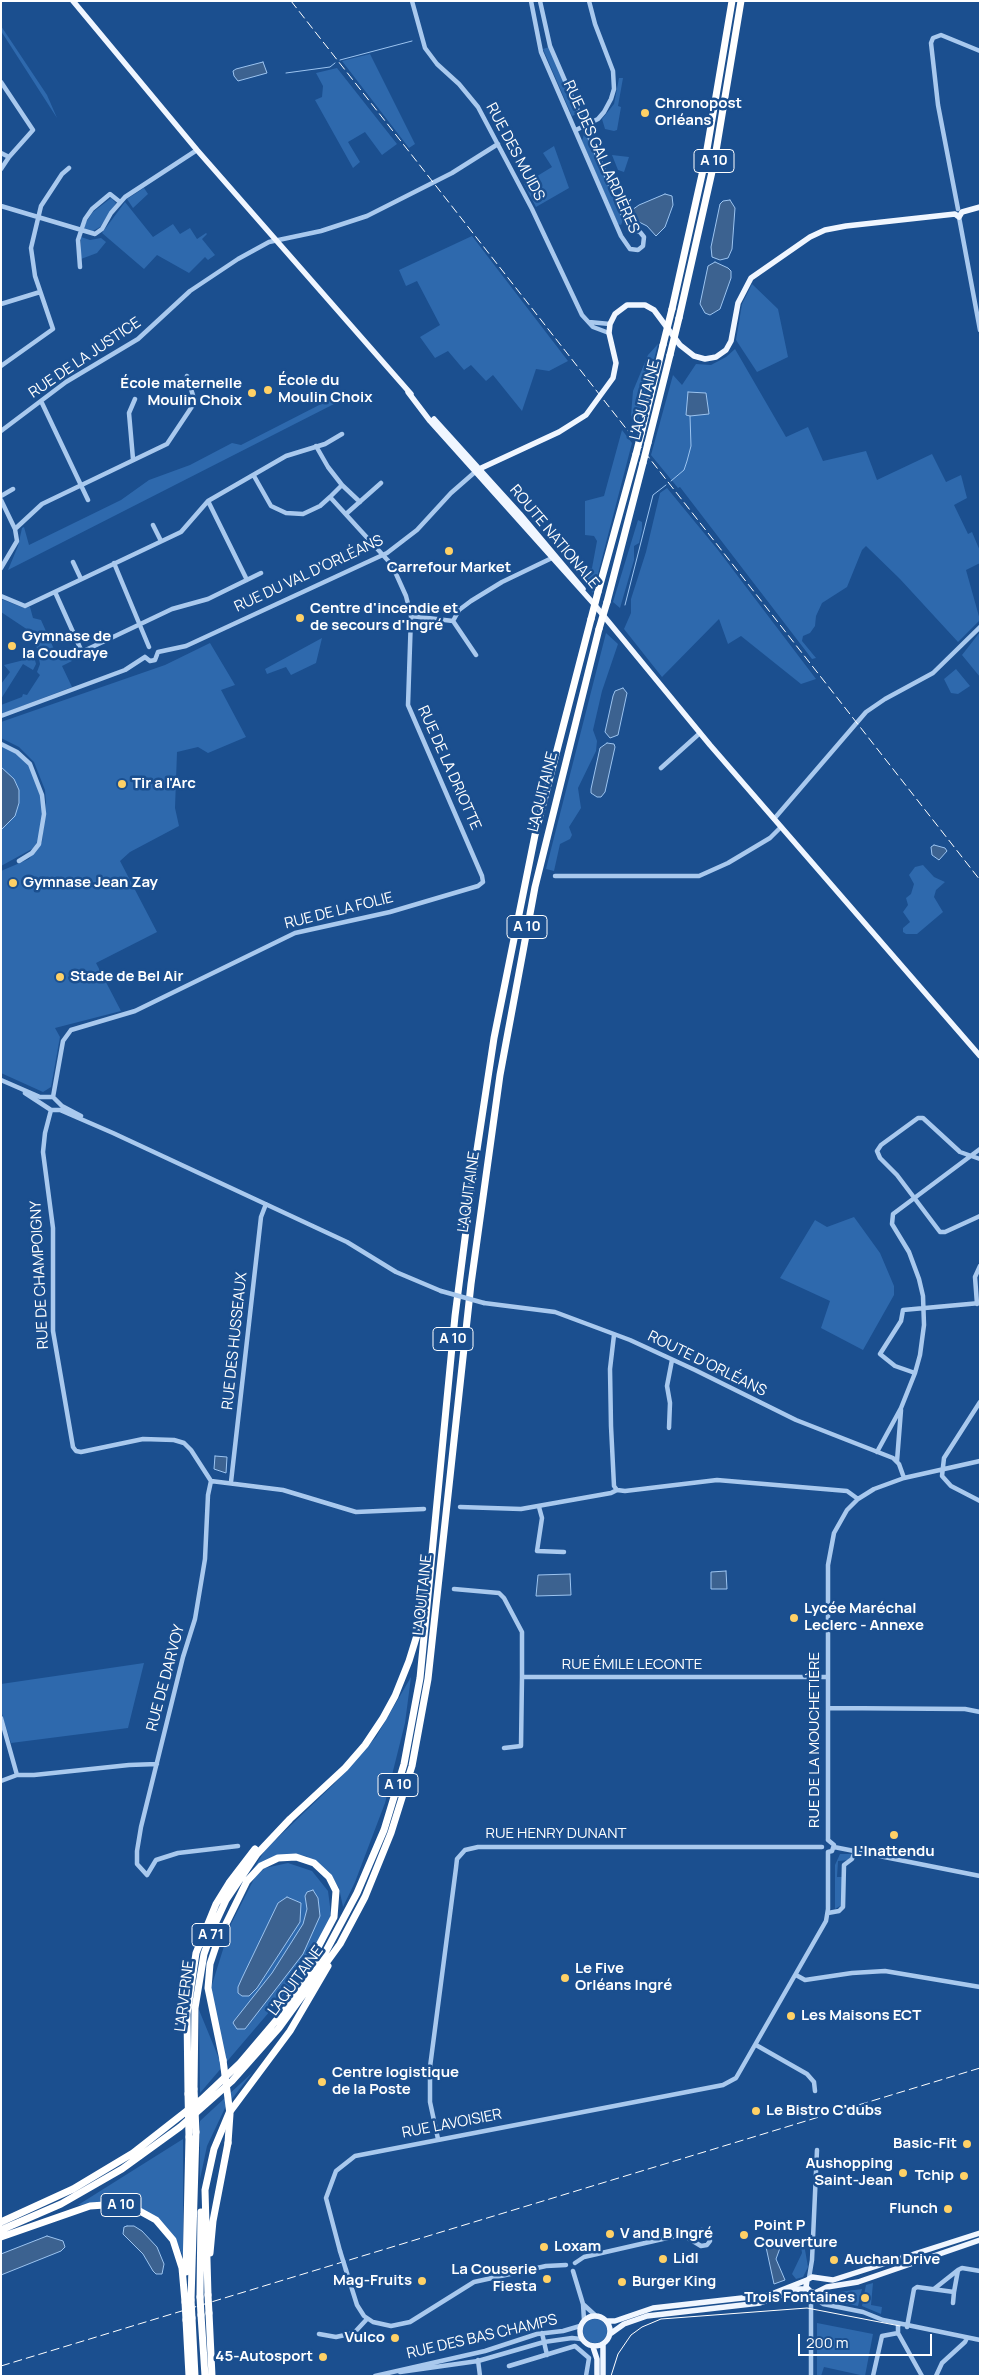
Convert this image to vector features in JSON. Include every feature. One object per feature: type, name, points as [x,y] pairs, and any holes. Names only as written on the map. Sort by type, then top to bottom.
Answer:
[{"type":"highway","name":"L'AQUITAINE","points":[[1,2222],[42,2205],[89,2180],[133,2153],[175,2122],[215,2088],[252,2050],[285,2010],[325,1953],[353,1901],[374,1854],[394,1797],[408,1747],[418,1686],[466,1229],[494,1038],[535,835],[636,454],[672,309],[705,161],[732,1]]},
{"type":"highway","name":"L'AQUITAINE","points":[[1,2230],[61,2204],[108,2178],[152,2148],[193,2116],[232,2081],[301,2000],[340,1944],[364,1897],[392,1833],[407,1783],[419,1731],[431,1653],[475,1248],[500,1075],[535,887],[679,318],[714,163],[741,1]]},
{"type":"highway","name":"L'ARVERNE","points":[[188,2301],[196,2132],[194,2089],[196,2000],[204,1954],[226,1900],[257,1854],[357,1755],[389,1708],[413,1648],[429,1572]]},
{"type":"highway","points":[[195,2376],[188,2301],[185,2293],[189,2137],[186,2038],[188,1997],[196,1953],[207,1922],[229,1883],[273,1830],[288,1816],[300,1810]]},
{"type":"highway","name":"A 71","points":[[208,2291],[213,2221],[228,2143],[230,2114],[223,2060],[208,1988],[210,1964],[218,1940],[247,1881],[260,1866],[278,1858],[296,1857],[314,1863],[326,1872],[335,1886],[334,1917],[306,1970],[306,1980]]},
{"type":"highway","points":[[212,2376],[205,2314],[200,2297],[200,2252],[205,2190],[214,2149],[229,2113],[290,2031],[313,1995],[340,1944]]},
{"type":"highway","points":[[205,2190],[208,2291],[205,2314],[206,2376]]},
{"type":"highway","name":"A 10","points":[[1,2237],[80,2208],[99,2204],[119,2204],[145,2212],[156,2220],[173,2240],[180,2259],[185,2293]]},
{"type":"highway","points":[[188,2376],[189,2319]]},
{"type":"main road","name":"ROUTE NATIONALE","points":[[73,1],[197,150],[477,470],[558,558],[593,603]]},
{"type":"main road","points":[[477,470],[559,432],[586,415],[611,383],[616,370],[609,333],[610,324],[615,314],[627,305],[644,305],[659,315],[690,354],[705,359],[716,358],[726,350],[731,341],[738,302],[751,278],[810,237],[833,228],[958,213],[980,207]]},
{"type":"main road","name":"ROUTE NATIONALE","points":[[477,470],[550,558],[593,603]]},
{"type":"main road","points":[[593,603],[700,733],[980,1056]]},
{"type":"main road","points":[[597,2376],[597,2359],[593,2347],[581,2339],[582,2323],[596,2316],[607,2321],[615,2321],[653,2308],[769,2296],[808,2279],[833,2280],[980,2233]]},
{"type":"main road","points":[[603,2376],[604,2344],[612,2333],[633,2320],[667,2312],[760,2303],[799,2289],[814,2290],[858,2282],[980,2240]]},
{"type":"main road","points":[[814,2290],[819,2278]]},
{"type":"main road","points":[[808,2279],[814,2290]]},
{"type":"main road","points":[[607,2321],[612,2333]]},
{"type":"main road","points":[[593,2347],[604,2344]]},
{"type":"street","name":"RUE DES MUIDS","points":[[412,1],[426,48],[436,64],[459,84],[478,107],[544,233],[582,315],[588,322]]},
{"type":"street","name":"RUE DES GALLARDIÈRES","points":[[531,1],[541,52],[626,245],[634,250],[638,250],[643,246],[644,237],[640,232],[629,228],[626,222],[550,46],[540,1]]},
{"type":"street","points":[[576,130],[598,119],[608,107],[612,99],[614,81],[613,71],[595,24],[589,1]]},
{"type":"street","points":[[980,51],[941,35],[933,38],[931,43],[938,105],[980,330]]},
{"type":"street","points":[[1,82],[32,130],[8,157],[1,169]]},
{"type":"street","name":"RUE DE LA JUSTICE","points":[[1,431],[75,376],[138,339],[200,283],[266,243],[321,232],[367,216],[452,173],[498,144]]},
{"type":"street","points":[[1,206],[79,231],[95,234],[100,231],[120,202],[197,150]]},
{"type":"street","points":[[1,153],[8,157]]},
{"type":"street","points":[[1,366],[50,334],[53,329],[40,292],[31,248],[41,206],[62,174],[69,168]]},
{"type":"street","points":[[80,267],[77,248],[79,231],[92,209],[109,195],[113,194],[120,202]]},
{"type":"street","points":[[1,304],[40,292]]},
{"type":"street","points":[[588,322],[610,324]]},
{"type":"street","points":[[588,322],[593,327],[609,333]]},
{"type":"street","points":[[14,529],[42,504],[133,458],[167,444],[195,402],[187,376]]},
{"type":"street","points":[[133,458],[129,413],[135,399]]},
{"type":"street","points":[[41,401],[88,500]]},
{"type":"street","points":[[1,596],[25,606],[181,532],[208,501],[286,456],[316,446],[342,434]]},
{"type":"street","points":[[316,446],[328,468],[360,502]]},
{"type":"street","name":"RUE DU VAL D'ORLÉANS","points":[[1,716],[125,670],[145,657],[148,660],[155,660],[158,652],[186,646],[383,555],[417,530],[451,493],[477,470]]},
{"type":"street","points":[[254,476],[271,506],[286,514],[303,514],[320,506],[342,485]]},
{"type":"street","points":[[346,514],[381,483]]},
{"type":"street","points":[[1,496],[13,489]]},
{"type":"street","name":"RUE DE LA DRIOTTE","points":[[330,497],[383,555],[396,574],[411,616],[408,705],[482,876]]},
{"type":"street","points":[[1,500],[14,529],[17,541],[1,568]]},
{"type":"street","points":[[208,501],[247,580]]},
{"type":"street","points":[[153,525],[161,541]]},
{"type":"street","points":[[453,621],[459,610],[471,601],[550,558],[558,558]]},
{"type":"street","points":[[73,562],[81,579]]},
{"type":"street","points":[[114,563],[150,647],[155,648],[158,652]]},
{"type":"street","points":[[71,657],[172,609],[208,599],[261,573]]},
{"type":"street","points":[[54,592],[82,652]]},
{"type":"street","points":[[411,616],[453,621],[476,655]]},
{"type":"street","points":[[774,819],[866,712],[879,702],[933,673],[980,627]]},
{"type":"street","points":[[145,657],[144,652],[150,647]]},
{"type":"street","points":[[661,768],[700,733]]},
{"type":"street","points":[[1,744],[17,752],[30,764],[42,795],[44,814],[39,844],[32,853],[19,861]]},
{"type":"street","points":[[556,876],[699,876],[728,863],[770,838],[781,827]]},
{"type":"street","name":"RUE DE LA FOLIE","points":[[50,1098],[62,1041],[71,1030],[135,1011],[288,936],[312,928],[383,914],[478,886],[483,882],[482,876]]},
{"type":"street","points":[[1,1080],[46,1105],[50,1110],[58,1106],[50,1098],[14,1086]]},
{"type":"street","points":[[46,1105],[50,1098]]},
{"type":"street","name":"ROUTE D'ORLÉANS","points":[[58,1106],[347,1242],[408,1278],[441,1291],[484,1303],[554,1312],[672,1360],[796,1420],[897,1461]]},
{"type":"street","name":"RUE DE CHAMPOIGNY","points":[[50,1110],[43,1152],[53,1228],[53,1331],[73,1448],[81,1452],[138,1439],[174,1440],[184,1443],[192,1450],[211,1481]]},
{"type":"street","points":[[980,1159],[960,1152],[923,1118],[918,1118],[881,1145],[878,1150],[880,1158],[897,1175],[940,1232],[945,1232],[980,1216]]},
{"type":"street","points":[[877,1452],[901,1408],[915,1373],[922,1343],[924,1307],[921,1287],[914,1262],[892,1222],[895,1210],[980,1148]]},
{"type":"street","name":"RUE DES HUSSEAUX","points":[[231,1482],[261,1217],[266,1204]]},
{"type":"street","points":[[915,1373],[895,1366],[880,1354],[901,1321],[903,1310],[978,1304],[975,1276],[980,1266]]},
{"type":"street","points":[[614,1335],[610,1369],[611,1426],[613,1483],[617,1490]]},
{"type":"street","points":[[669,1428],[670,1403],[667,1386],[672,1360]]},
{"type":"street","points":[[980,1402],[944,1458],[942,1470],[942,1476],[946,1483],[980,1501]]},
{"type":"street","points":[[901,1408],[897,1461],[904,1478]]},
{"type":"street","name":"RUE DE LA MOUCHETIÈRE","points":[[828,1840],[829,1552],[837,1526],[858,1499],[878,1487],[904,1478],[980,1460]]},
{"type":"street","points":[[460,1507],[505,1510],[539,1506],[611,1493],[617,1490],[734,1480],[776,1486],[847,1491],[858,1499]]},
{"type":"street","points":[[211,1481],[231,1482],[295,1492],[333,1507],[356,1512],[402,1512],[424,1509]]},
{"type":"street","name":"RUE DE DARVOY","points":[[211,1481],[208,1495],[205,1559],[194,1619],[157,1764],[137,1851],[137,1864],[147,1875],[156,1860],[178,1852],[238,1846]]},
{"type":"street","points":[[539,1506],[542,1518],[538,1551],[564,1552]]},
{"type":"street","points":[[454,1589],[499,1593],[504,1598],[522,1632],[522,1746],[504,1748]]},
{"type":"street","name":"RUE ÉMILE LECONTE","points":[[522,1677],[828,1677]]},
{"type":"street","points":[[828,1708],[965,1709],[980,1712]]},
{"type":"street","points":[[1,1718],[17,1775]]},
{"type":"street","points":[[1,1780],[17,1775],[157,1764]]},
{"type":"street","points":[[828,1852],[822,1847],[823,1842],[832,1841],[834,1847]]},
{"type":"street","name":"RUE HENRY DUNANT","points":[[438,2139],[430,2102],[430,2067],[457,1859],[465,1850],[478,1847],[822,1847]]},
{"type":"street","points":[[828,1852],[834,1847],[856,1850],[980,1876]]},
{"type":"street","points":[[828,1913],[839,1911],[843,1907],[844,1865],[852,1859],[856,1850]]},
{"type":"street","points":[[815,2091],[813,2080],[807,2074],[756,2045],[824,1924],[828,1913],[828,1852]]},
{"type":"street","points":[[796,1975],[805,1980],[884,1971],[980,1987]]},
{"type":"street","name":"RUE LAVOISIER","points":[[367,2319],[357,2305],[326,2198],[336,2171],[349,2160],[360,2154],[723,2085],[739,2074],[756,2045]]},
{"type":"street","points":[[808,2279],[812,2265],[816,2150]]},
{"type":"street","points":[[319,2334],[336,2337],[354,2333],[367,2319],[384,2326],[410,2322],[474,2282],[546,2266],[566,2265],[570,2261],[575,2263],[584,2257],[704,2230],[709,2233],[710,2240],[705,2246],[700,2246],[683,2235]]},
{"type":"street","points":[[575,2263],[576,2268],[573,2271],[583,2304],[582,2323]]},
{"type":"street","points":[[566,2265],[567,2270],[573,2271]]},
{"type":"street","points":[[812,2265],[819,2278]]},
{"type":"street","points":[[934,2289],[962,2268],[980,2271]]},
{"type":"street","points":[[953,2303],[958,2270]]},
{"type":"street","points":[[873,2376],[882,2336],[898,2332],[903,2325],[914,2289],[917,2287],[954,2292]]},
{"type":"street","points":[[811,2376],[811,2304],[814,2290]]},
{"type":"street","points":[[814,2290],[817,2300],[823,2304],[863,2312],[879,2319],[903,2325],[980,2341]]},
{"type":"street","points":[[583,2304],[596,2316]]},
{"type":"street","name":"RUE DES BAS CHAMPS","points":[[375,2376],[478,2353],[542,2333],[563,2331],[582,2323]]},
{"type":"street","points":[[898,2332],[922,2376]]},
{"type":"street","points":[[542,2333],[548,2355]]},
{"type":"street","name":"RUE DES BAS CHAMPS","points":[[389,2373],[478,2361],[544,2342],[572,2338],[581,2339]]},
{"type":"street","points":[[936,2376],[942,2363],[967,2338]]},
{"type":"street","points":[[509,2366],[577,2347],[589,2358],[586,2376]]},
{"type":"street","points":[[478,2353],[480,2376]]},
{"type":"shaded area","points":[[1,26],[47,95],[57,118],[1,31]]},
{"type":"shaded area","points":[[549,47],[577,114],[572,116],[543,49]]},
{"type":"shaded area","points":[[370,54],[415,144],[409,148],[342,61]]},
{"type":"shaded area","points":[[263,62],[267,73],[238,81],[234,76],[233,71],[236,69]]},
{"type":"shaded area","points":[[337,68],[397,144],[382,155],[365,132],[348,142],[360,162],[353,168],[315,100],[322,97],[323,86],[316,73]]},
{"type":"shaded area","points":[[619,78],[623,78],[618,106],[621,107],[617,130],[614,131],[605,129],[602,119],[614,104]]},
{"type":"shaded area","points":[[584,134],[587,135],[623,220],[621,225],[618,224],[582,141]]},
{"type":"shaded area","points":[[554,146],[569,188],[536,207],[524,184],[552,167],[543,153]]},
{"type":"shaded area","points":[[612,155],[629,157],[624,172],[618,170]]},
{"type":"shaded area","points":[[144,188],[148,194],[133,208],[127,199]]},
{"type":"shaded area","points":[[665,194],[672,196],[673,205],[665,227],[656,236],[647,226],[635,220],[632,210]]},
{"type":"shaded area","points":[[111,198],[116,203],[100,227],[93,231],[84,230],[86,222],[93,212]]},
{"type":"shaded area","points":[[730,200],[735,208],[732,249],[728,258],[720,260],[712,257],[711,247],[720,204],[723,201]]},
{"type":"shaded area","points":[[125,202],[153,237],[173,224],[180,234],[190,228],[197,239],[207,234],[202,239],[215,255],[208,260],[205,257],[189,273],[157,255],[144,269],[102,233]]},
{"type":"shaded area","points":[[472,236],[568,361],[549,371],[536,369],[522,411],[493,375],[486,381],[471,365],[464,370],[448,351],[435,358],[420,337],[440,325],[417,281],[406,286],[399,270]]},
{"type":"shaded area","points":[[81,237],[90,240],[101,238],[106,242],[97,253],[81,259]]},
{"type":"shaded area","points":[[715,262],[731,271],[731,278],[720,309],[710,315],[705,313],[700,304],[708,266]]},
{"type":"shaded area","points":[[752,284],[778,309],[788,357],[757,372],[736,340],[742,304]]},
{"type":"shaded area","points":[[658,344],[635,432],[631,415],[633,391],[648,355]]},
{"type":"shaded area","points":[[735,349],[786,437],[808,427],[823,461],[866,451],[877,480],[932,454],[946,482],[961,475],[967,498],[954,505],[968,534],[972,532],[980,551],[980,563],[966,570],[980,620],[958,642],[900,579],[866,546],[862,550],[847,587],[822,603],[816,616],[815,626],[810,633],[803,636],[802,641],[816,658],[812,659],[680,487],[678,488],[651,455],[673,375],[682,385],[696,364],[711,365],[726,357]]},
{"type":"shaded area","points":[[688,392],[706,393],[709,414],[686,415]]},
{"type":"shaded area","points":[[328,397],[334,404],[8,570],[18,546],[22,528],[24,527],[29,545],[121,500],[149,480],[190,465],[232,443],[241,445],[327,401]]},
{"type":"shaded area","points":[[622,430],[632,443],[593,593],[582,578],[585,570],[592,568],[597,541],[594,536],[585,535],[585,501],[604,496]]},
{"type":"shaded area","points":[[667,488],[718,550],[816,679],[801,684],[741,636],[728,644],[719,619],[662,677],[624,629],[631,613],[631,599],[646,552],[660,493]]},
{"type":"shaded area","points":[[638,520],[642,522],[642,530],[639,543],[634,546],[634,560],[620,608],[613,602]]},
{"type":"shaded area","points":[[1,599],[24,608],[30,607],[33,618],[41,620],[57,656],[66,652],[72,661],[62,666],[72,687],[1,714],[1,705],[22,697],[23,694],[27,695],[40,675],[37,672],[40,664],[34,634],[1,612]]},
{"type":"shaded area","points":[[980,632],[980,677],[962,655]]},
{"type":"shaded area","points":[[606,633],[618,644],[602,691],[593,730],[597,741],[596,751],[578,788],[581,808],[569,827],[572,835],[570,839],[560,844],[554,871],[546,869]]},
{"type":"shaded area","points":[[322,638],[316,663],[291,675],[286,667],[267,674],[265,669]]},
{"type":"shaded area","points":[[210,643],[235,685],[221,690],[246,737],[208,753],[198,747],[177,752],[175,808],[179,826],[130,852],[120,861],[157,932],[96,963],[121,1011],[55,1028],[60,1037],[51,1087],[43,1092],[1,1073],[1,871],[29,859],[42,842],[46,803],[45,790],[34,762],[19,747],[1,738],[1,722],[165,665]]},
{"type":"shaded area","points":[[25,655],[35,660],[36,664],[33,670],[23,664],[1,699],[1,684],[10,672],[4,665],[24,660]]},
{"type":"shaded area","points":[[956,669],[970,686],[958,694],[951,693],[944,679]]},
{"type":"shaded area","points":[[623,688],[627,693],[618,735],[610,738],[605,732],[613,696],[615,691]]},
{"type":"shaded area","points":[[607,743],[614,744],[615,747],[605,792],[601,797],[597,797],[591,793],[591,789],[600,748]]},
{"type":"shaded area","points":[[1,744],[26,760],[38,781],[44,815],[40,839],[32,849],[1,866]]},
{"type":"shaded area","points":[[1,767],[14,779],[19,790],[19,803],[15,816],[1,830]]},
{"type":"shaded area","points":[[934,845],[945,848],[947,851],[939,860],[932,855],[931,847]]},
{"type":"shaded area","points":[[923,865],[934,877],[945,882],[936,890],[934,897],[943,912],[917,934],[906,934],[903,932],[903,928],[910,922],[903,912],[908,905],[906,898],[911,894],[914,884],[909,875],[915,867]]},
{"type":"shaded area","points":[[854,1217],[880,1253],[894,1286],[894,1295],[863,1350],[821,1328],[830,1301],[780,1278],[815,1220],[827,1227]]},
{"type":"shaded area","points":[[215,1456],[227,1457],[226,1473],[214,1469]]},
{"type":"shaded area","points":[[726,1571],[727,1589],[711,1589],[711,1572]]},
{"type":"shaded area","points":[[570,1574],[571,1595],[536,1596],[538,1575]]},
{"type":"shaded area","points":[[144,1663],[128,1728],[11,1743],[1,1711],[1,1684]]},
{"type":"shaded area","points":[[411,1677],[405,1723],[385,1803],[355,1882],[343,1907],[339,1888],[329,1872],[306,1856],[291,1854],[251,1873],[265,1850],[334,1784],[376,1737]]},
{"type":"shaded area","points":[[840,1854],[852,1854],[849,1860],[838,1861],[837,1877],[842,1877],[842,1905],[835,1909],[835,1865]]},
{"type":"shaded area","points":[[288,1863],[312,1871],[328,1891],[331,1914],[327,1930],[294,1983],[200,2093],[199,2010],[220,2061],[210,1991],[231,1924],[255,1877],[265,1868]]},
{"type":"shaded area","points":[[313,1890],[318,1898],[320,1916],[303,1954],[245,2029],[237,2029],[233,2023],[234,2021],[272,1973],[303,1924],[307,1909],[305,1896],[307,1892]]},
{"type":"shaded area","points":[[287,1897],[301,1903],[300,1922],[257,1988],[249,1996],[242,1996],[238,1993],[238,1987],[242,1978],[278,1903]]},
{"type":"shaded area","points":[[252,2073],[225,2108],[207,2146],[200,2179],[200,2121]]},
{"type":"shaded area","points":[[183,2139],[183,2256],[177,2242],[158,2219],[118,2202],[78,2205]]},
{"type":"shaded area","points":[[134,2226],[142,2231],[157,2247],[164,2264],[162,2274],[156,2274],[153,2271],[143,2254],[123,2234],[124,2227]]},
{"type":"shaded area","points":[[47,2236],[63,2241],[65,2247],[61,2251],[1,2275],[1,2254]]},
{"type":"shaded area","points":[[778,2242],[780,2248],[776,2259],[785,2280],[774,2284],[766,2247]]},
{"type":"shaded area","points":[[804,2244],[808,2267],[803,2277],[796,2279],[792,2274],[802,2253],[801,2246]]},
{"type":"shaded area","points":[[873,2283],[871,2305],[882,2307],[881,2314],[862,2306],[867,2296],[864,2295],[866,2285]]},
{"type":"shaded area","points":[[862,2289],[858,2306],[838,2302],[839,2292]]},
{"type":"shaded area","points":[[595,2319],[604,2322],[607,2331],[604,2340],[595,2343],[586,2340],[583,2331],[586,2322]]},
{"type":"shaded area","points":[[817,2323],[873,2334],[865,2376],[824,2367],[821,2376],[817,2376]]},
{"type":"waterway","points":[[340,60],[412,41]]},
{"type":"waterway","points":[[286,73],[330,67],[335,63]]},
{"type":"waterway","points":[[671,481],[684,470],[687,461],[691,446],[690,416]]},
{"type":"waterway","points":[[625,605],[653,495],[666,485]]},
{"type":"tram line","points":[[611,2376],[618,2354],[631,2335],[642,2327],[661,2319],[807,2308],[900,2326]]},
{"type":"railway","points":[[291,1],[980,880]]},
{"type":"railway","points":[[1,2366],[980,2068]]},
{"type":"place","name":"Chronopost Orléans","points":[[645,113]]},
{"type":"place","name":"École du Moulin Choix","points":[[268,390]]},
{"type":"place","name":"École maternelle Moulin Choix","points":[[252,393]]},
{"type":"place","name":"Carrefour Market","points":[[449,551]]},
{"type":"place","name":"Centre d'incendie et de secours d'Ingré","points":[[300,618]]},
{"type":"place","name":"Gymnase de la Coudraye","points":[[12,646]]},
{"type":"place","name":"Tir a l'Arc","points":[[122,784]]},
{"type":"place","name":"Gymnase Jean Zay","points":[[13,883]]},
{"type":"place","name":"Stade de Bel Air","points":[[60,977]]},
{"type":"place","name":"Lycée Maréchal Leclerc - Annexe","points":[[794,1618]]},
{"type":"place","name":"L'Inattendu","points":[[894,1835]]},
{"type":"place","name":"Le Five Orléans Ingré","points":[[565,1978]]},
{"type":"place","name":"Les Maisons ECT","points":[[791,2016]]},
{"type":"place","name":"Centre logistique de la Poste","points":[[322,2082]]},
{"type":"place","name":"Le Bistro C'dubs","points":[[756,2111]]},
{"type":"place","name":"Basic-Fit","points":[[967,2144]]},
{"type":"place","name":"Aushopping Saint-Jean","points":[[903,2173]]},
{"type":"place","name":"Tchip","points":[[964,2176]]},
{"type":"place","name":"Flunch","points":[[948,2209]]},
{"type":"place","name":"V and B Ingré","points":[[610,2234]]},
{"type":"place","name":"Point P Couverture","points":[[744,2235]]},
{"type":"place","name":"Loxam","points":[[544,2247]]},
{"type":"place","name":"Lidl","points":[[663,2259]]},
{"type":"place","name":"Auchan Drive","points":[[834,2260]]},
{"type":"place","name":"La Couserie Fiesta","points":[[547,2279]]},
{"type":"place","name":"Mag-Fruits","points":[[422,2281]]},
{"type":"place","name":"Burger King","points":[[622,2282]]},
{"type":"place","name":"Trois Fontaines","points":[[865,2298]]},
{"type":"place","name":"Vulco","points":[[395,2338]]},
{"type":"place","name":"45-Autosport","points":[[323,2357]]}]
